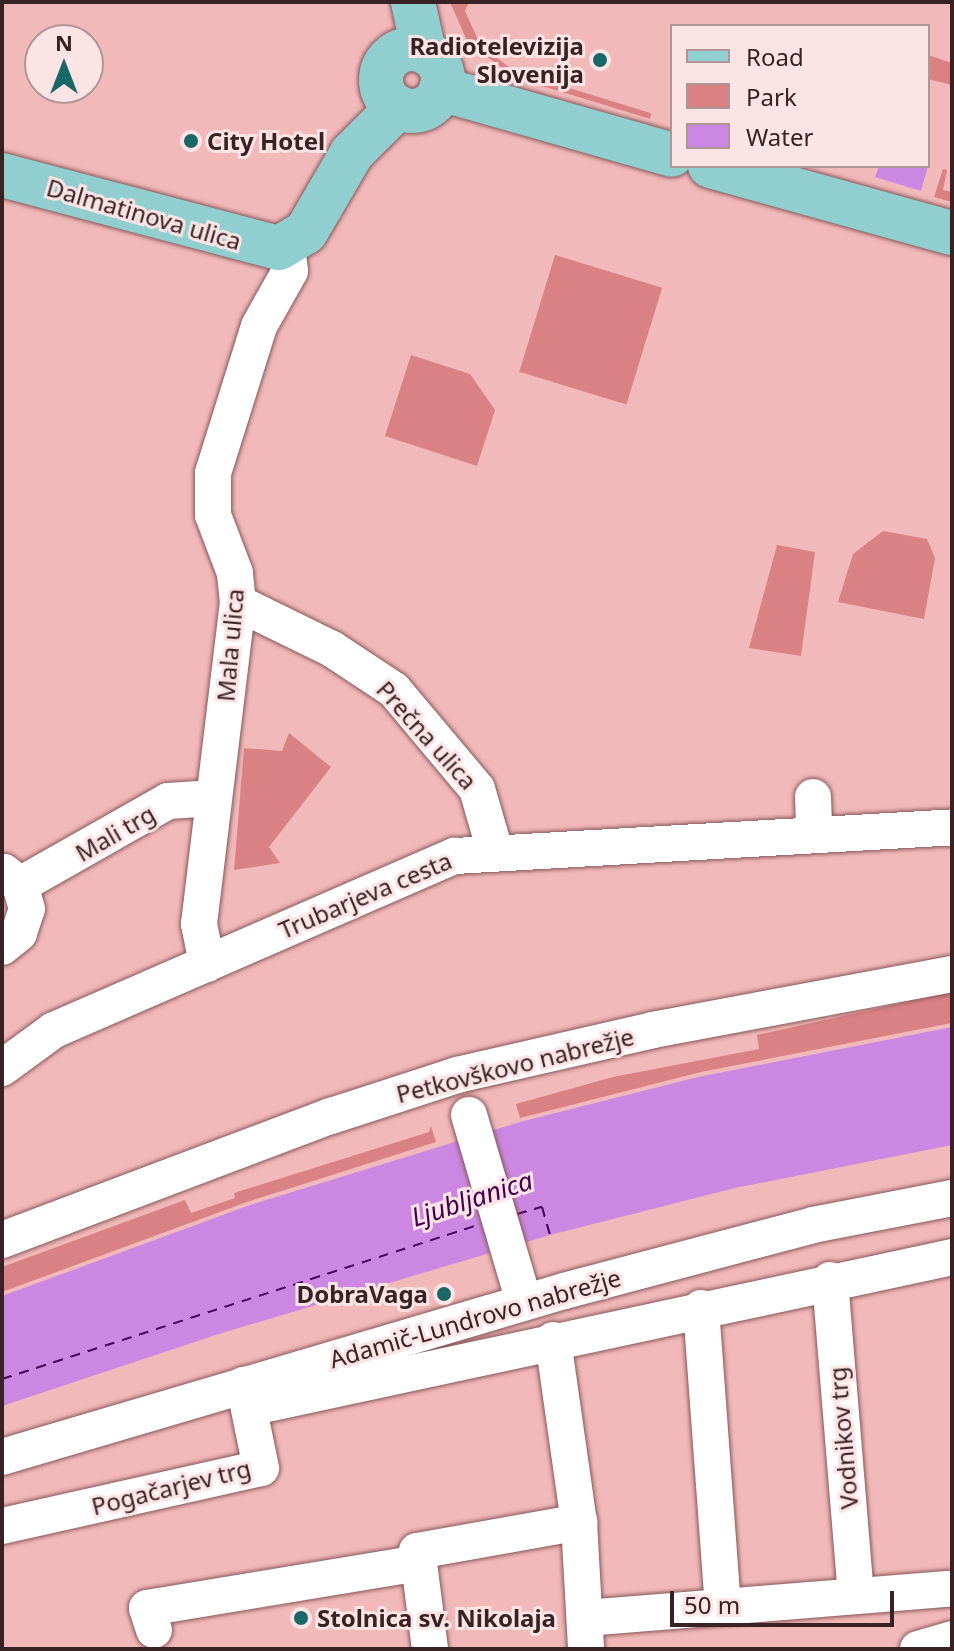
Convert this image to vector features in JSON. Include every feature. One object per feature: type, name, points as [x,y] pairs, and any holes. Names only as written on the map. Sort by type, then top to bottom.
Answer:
[{"type":"main road","points":[[287,247],[320,213],[352,153],[398,107],[420,109],[432,70],[413,2]]},
{"type":"main road","points":[[432,70],[670,154]]},
{"type":"main road","points":[[717,168],[952,233]]},
{"type":"main road","name":"Dalmatinova ulica","points":[[2,175],[268,249],[287,247]]},
{"type":"street","name":"Mala ulica","points":[[207,964],[199,924],[238,603],[235,573],[213,515],[213,473],[259,326],[290,271],[287,247]]},
{"type":"street","name":"Prečna ulica","points":[[238,603],[332,649],[394,690],[477,789],[495,851]]},
{"type":"street","points":[[813,797],[814,835]]},
{"type":"street","name":"Mali trg","points":[[2,947],[25,922],[11,878],[168,801],[214,798]]},
{"type":"street","name":"Trubarjeva cesta","points":[[2,1068],[54,1030],[431,862],[495,851],[952,827]]},
{"type":"street","name":"Petkovškovo nabrežje","points":[[2,1240],[331,1116],[462,1092],[653,1030],[952,974]]},
{"type":"street","points":[[462,1092],[524,1302]]},
{"type":"street","name":"Adamič-Lundrovo nabrežje","points":[[247,1396],[524,1302],[813,1225],[952,1198]]},
{"type":"street","name":"Adamič-Lundrovo nabrežje","points":[[2,1457],[247,1396],[564,1338],[830,1280],[952,1257]]},
{"type":"street","name":"Vodnikov trg","points":[[830,1280],[856,1595]]},
{"type":"street","points":[[564,1291],[564,1338],[586,1633],[723,1607],[948,1589]]},
{"type":"street","points":[[701,1308],[723,1607]]},
{"type":"street","name":"Pogačarjev trg","points":[[2,1526],[261,1468],[247,1396]]},
{"type":"street","points":[[430,1649],[417,1551],[579,1522]]},
{"type":"street","points":[[154,1630],[147,1608],[419,1563]]},
{"type":"street","points":[[918,1649],[952,1639]]},
{"type":"green space","points":[[450,2],[469,2],[465,11],[481,46],[517,73],[516,78],[468,43]]},
{"type":"green space","points":[[930,56],[952,63],[952,85],[930,80]]},
{"type":"green space","points":[[530,76],[651,113],[650,119],[528,82]]},
{"type":"green space","points":[[943,169],[947,170],[943,190],[952,192],[952,202],[934,197]]},
{"type":"green space","points":[[555,255],[662,288],[626,404],[519,372]]},
{"type":"green space","points":[[411,355],[470,374],[495,410],[477,466],[385,436]]},
{"type":"green space","points":[[883,531],[927,539],[935,558],[924,619],[838,602],[853,554]]},
{"type":"green space","points":[[777,545],[815,552],[801,656],[749,648]]},
{"type":"green space","points":[[289,733],[331,767],[269,847],[280,863],[234,870],[244,748],[282,751]]},
{"type":"green space","points":[[952,992],[952,1023],[701,1072],[520,1118],[516,1104],[613,1077],[759,1049],[757,1035]]},
{"type":"green space","points":[[431,1126],[436,1142],[247,1202],[2,1292],[2,1267],[185,1200],[191,1213],[235,1198],[234,1193],[429,1132]]},
{"type":"water","points":[[878,168],[927,168],[921,191],[875,177]]},
{"type":"water","name":"Ljubljanica","points":[[952,1027],[952,1145],[735,1188],[550,1235],[222,1333],[2,1406],[2,1296],[250,1205],[520,1122],[698,1077]]},
{"type":"ferry route","points":[[517,1214],[542,1207],[550,1235]]},
{"type":"ferry route","points":[[2,1379],[484,1223]]},
{"type":"place","name":"Radiotelevizija Slovenija","points":[[600,60]]},
{"type":"place","name":"City Hotel","points":[[191,141]]},
{"type":"place","name":"DobraVaga","points":[[444,1294]]},
{"type":"place","name":"Stolnica sv. Nikolaja","points":[[301,1618]]}]
